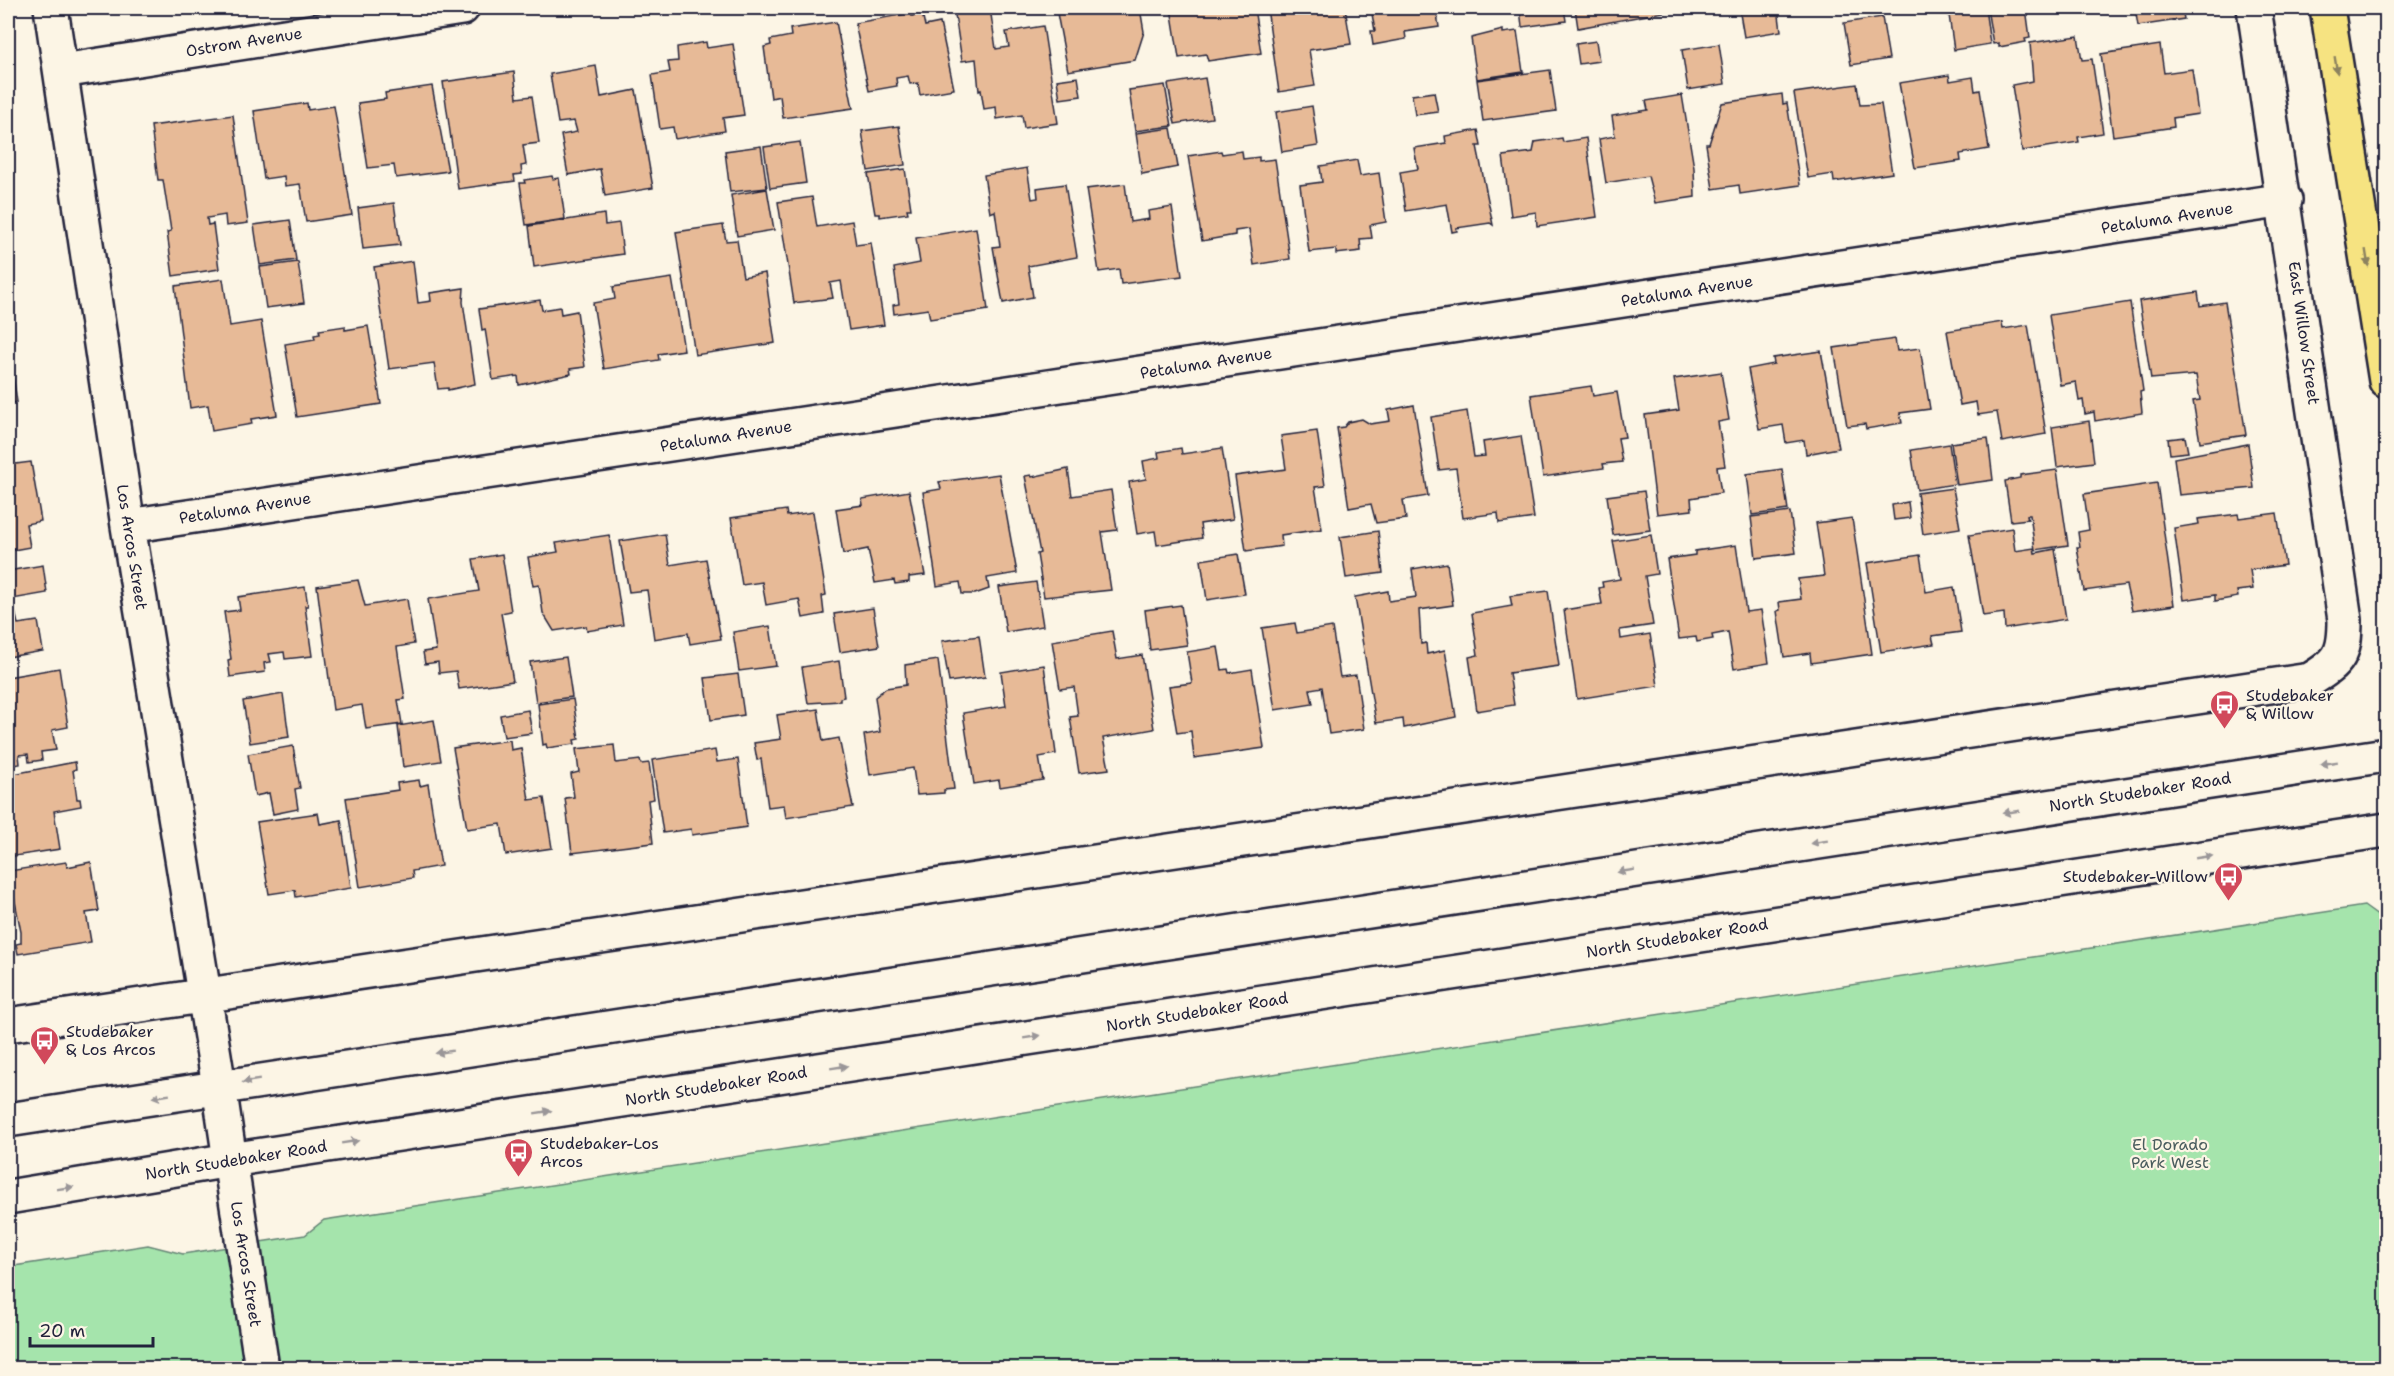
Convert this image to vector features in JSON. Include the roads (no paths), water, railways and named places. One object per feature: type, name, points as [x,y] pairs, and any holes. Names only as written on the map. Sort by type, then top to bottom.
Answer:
[{"type":"main road","points":[[2327,8],[2386,381]]},
{"type":"street","name":"Los Arcos Street","points":[[51,8],[128,526],[205,994],[262,1368]]},
{"type":"street","name":"Ostrom Avenue","points":[[62,71],[462,8]]},
{"type":"street","name":"East Willow Street","points":[[205,994],[2310,680],[2340,658],[2345,644],[2345,620],[2285,200],[2254,8]]},
{"type":"street","name":"Petaluma Avenue","points":[[128,526],[2285,200]]},
{"type":"street","name":"North Studebaker Road","points":[[8,1120],[2386,755]]},
{"type":"street","name":"North Studebaker Road","points":[[8,1197],[230,1160],[2386,830]]},
{"type":"street","points":[[8,1025],[205,994]]},
{"type":"place","name":"Studebaker & Willow","points":[[2225,730]]},
{"type":"place","name":"Studebaker-Willow","points":[[2229,902]]},
{"type":"place","name":"Studebaker & Los Arcos","points":[[45,1066]]},
{"type":"place","name":"Studebaker-Los Arcos","points":[[519,1178]]},
{"type":"park label","name":"El Dorado Park West","points":[[2170,1153]]}]
